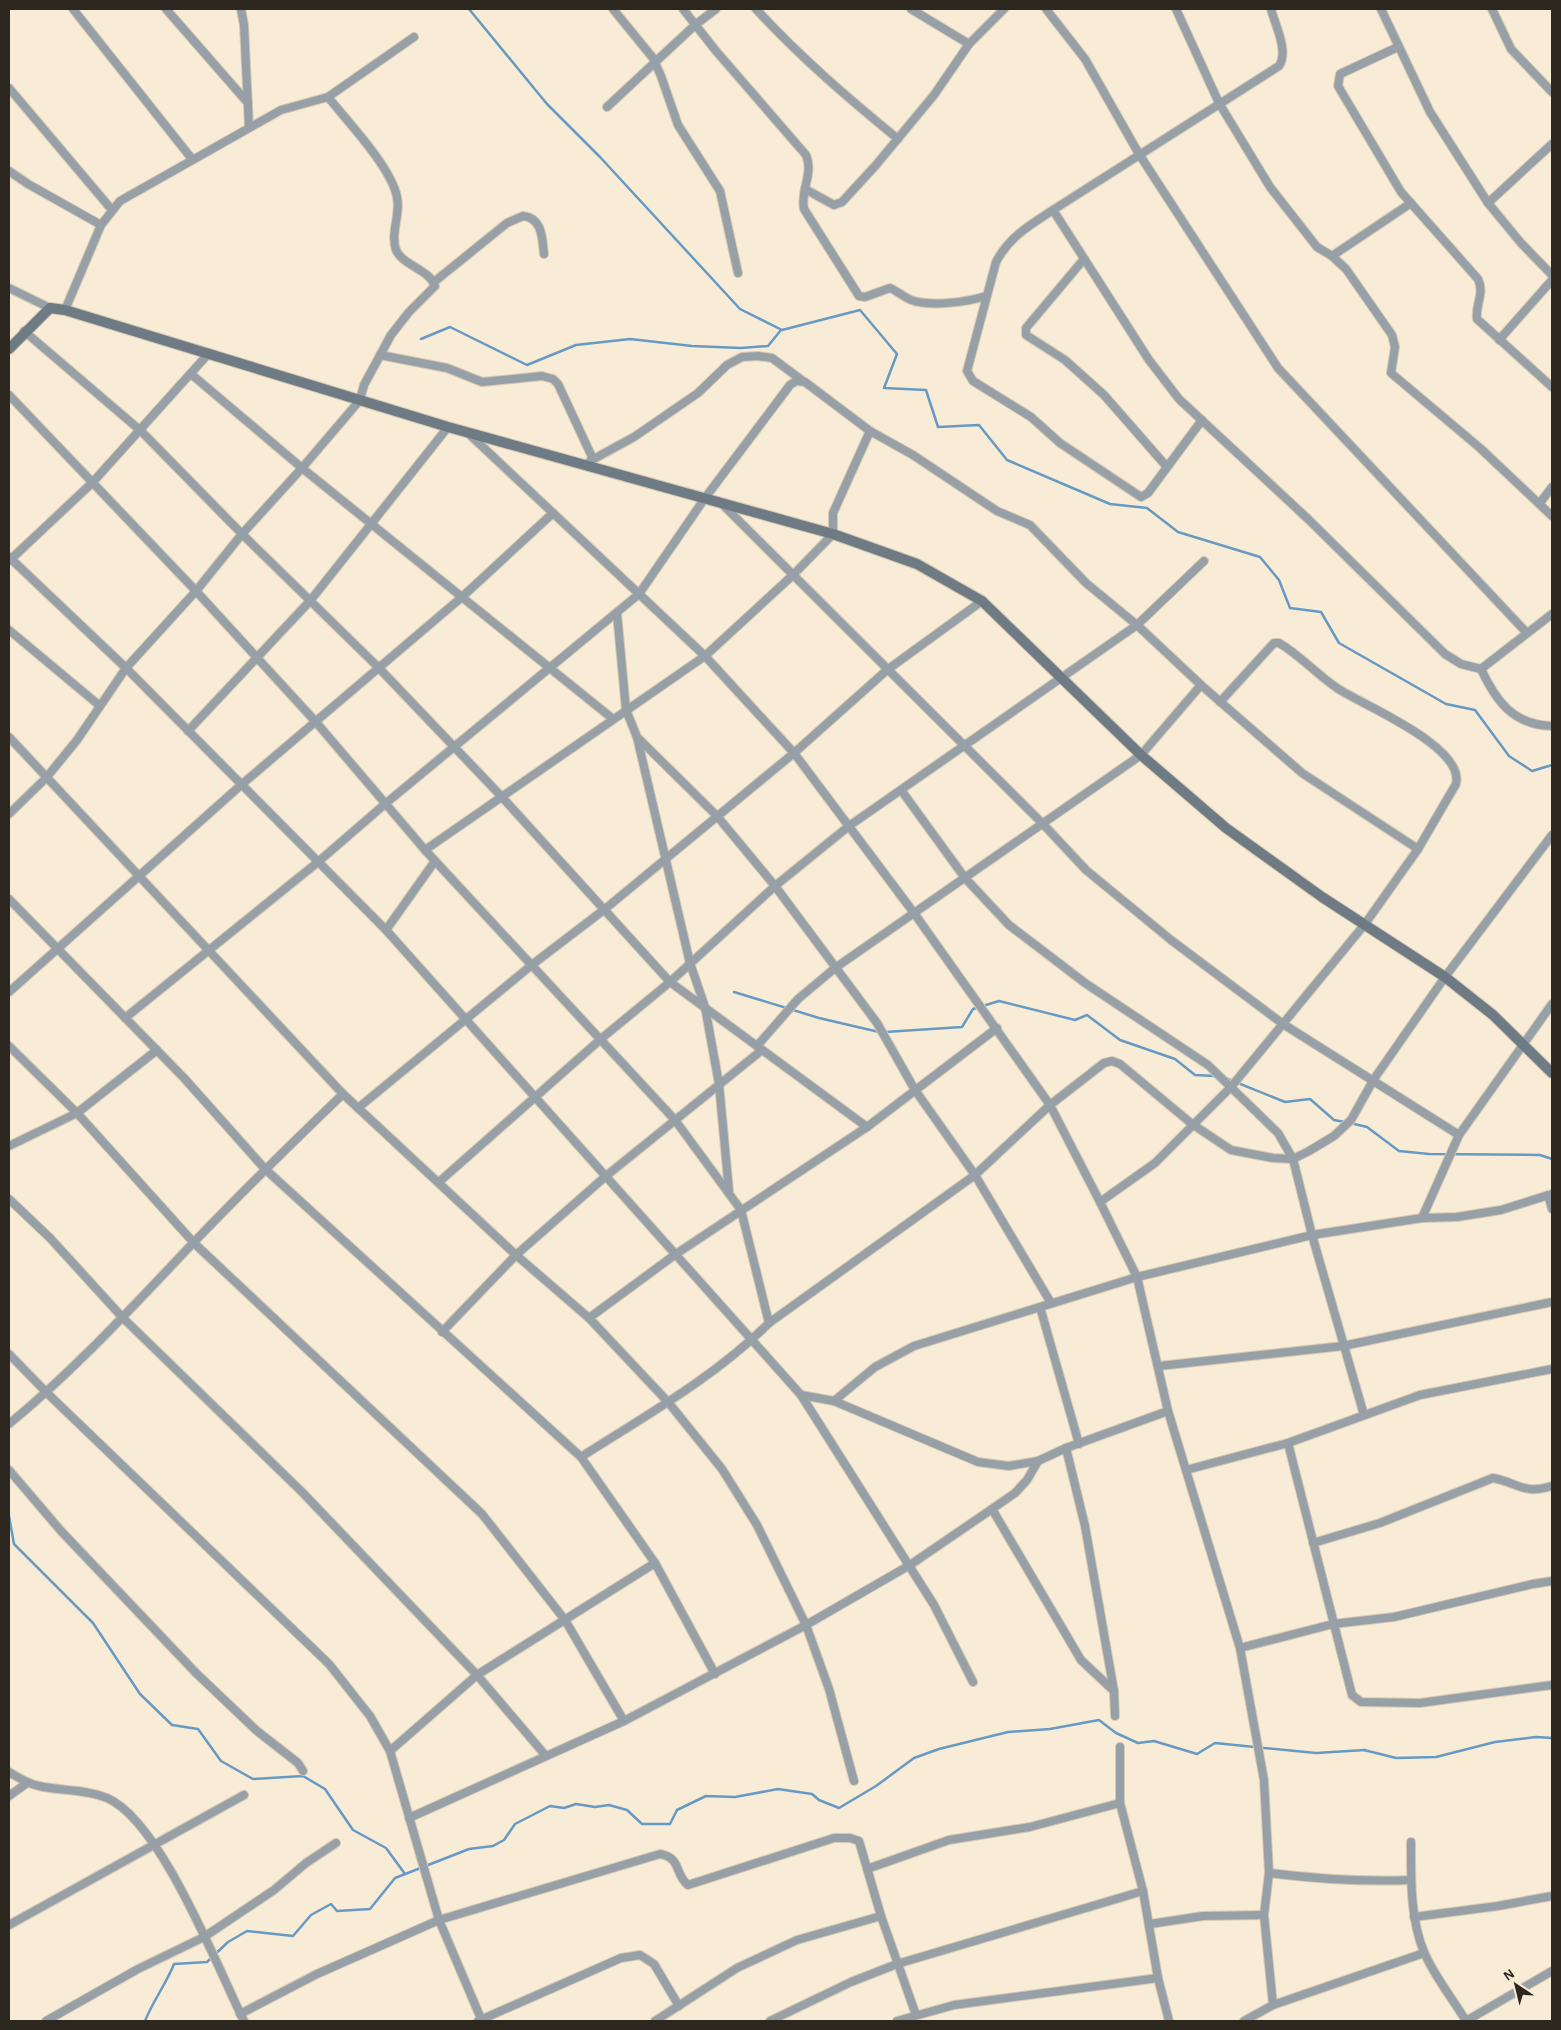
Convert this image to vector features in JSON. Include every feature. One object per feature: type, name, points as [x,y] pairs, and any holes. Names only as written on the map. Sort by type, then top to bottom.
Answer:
[{"type":"street","points":[[73,9],[192,159]]},
{"type":"street","points":[[166,9],[248,103]]},
{"type":"street","points":[[241,9],[244,25],[249,127]]},
{"type":"street","points":[[612,9],[655,64],[678,125],[720,191],[738,273]]},
{"type":"street","points":[[683,9],[806,155],[810,164],[802,199],[804,209],[859,296],[865,297],[890,288],[912,300],[962,303],[986,296]]},
{"type":"street","points":[[607,107],[695,25],[716,9]]},
{"type":"street","points":[[756,9],[790,46],[822,76],[898,139]]},
{"type":"street","points":[[911,9],[969,44]]},
{"type":"street","points":[[805,189],[834,205],[838,205],[898,139],[934,95],[969,44],[1004,9]]},
{"type":"street","points":[[1046,9],[1085,58],[1139,154],[1278,368],[1526,632]]},
{"type":"street","points":[[1176,9],[1219,103],[1270,187],[1318,247],[1332,256],[1346,269],[1392,335],[1395,347],[1391,374],[1480,448],[1552,516]]},
{"type":"street","points":[[1202,420],[1148,493],[1141,497],[1060,443],[1032,417],[973,381],[967,371],[996,262],[1005,246],[1018,234],[1053,210],[1278,66],[1282,60],[1283,52],[1271,9]]},
{"type":"street","points":[[1381,9],[1430,112],[1488,203],[1521,243],[1552,275]]},
{"type":"street","points":[[1492,9],[1511,49],[1551,88]]},
{"type":"street","points":[[65,310],[101,225],[120,201],[281,110],[328,97],[414,37]]},
{"type":"street","points":[[1398,47],[1340,74],[1338,86],[1401,192],[1478,279],[1482,288],[1476,312],[1477,320],[1552,387]]},
{"type":"street","points":[[9,88],[112,210]]},
{"type":"street","points":[[328,97],[387,172],[398,200],[394,242],[397,252],[434,282]]},
{"type":"street","points":[[1488,203],[1552,144]]},
{"type":"street","points":[[9,171],[28,184],[101,225]]},
{"type":"street","points":[[1332,256],[1412,203]]},
{"type":"street","points":[[1053,210],[1149,360],[1179,399],[1308,519],[1445,654],[1461,664],[1481,669]]},
{"type":"street","points":[[9,814],[46,778],[77,740],[126,668],[196,591],[242,534],[360,400],[364,385],[380,355],[409,312],[433,289],[434,282],[507,223],[523,216],[535,220],[542,230],[544,254]]},
{"type":"street","points":[[1084,259],[1026,328],[1026,335],[1065,360],[1104,395],[1167,467]]},
{"type":"street","points":[[1499,340],[1552,280]]},
{"type":"street","points":[[9,288],[50,308],[65,310],[209,353],[468,433],[588,462],[705,498],[833,534],[917,564],[982,600],[1141,755],[1226,828],[1270,862],[1445,977],[1493,1015],[1524,1043],[1552,1073]]},
{"type":"street","points":[[9,348],[24,331],[50,308]]},
{"type":"street","points":[[24,331],[141,431],[378,668],[501,796],[670,982],[867,1127]]},
{"type":"street","points":[[209,353],[141,431],[92,483],[10,559],[126,668],[386,930],[464,1020],[536,1096],[801,1395],[934,1605],[973,1682]]},
{"type":"street","points":[[380,355],[447,368],[482,382],[542,376],[552,379],[558,384],[588,462]]},
{"type":"street","points":[[588,462],[634,437],[698,393],[727,366],[742,358],[758,356],[772,358],[870,431],[913,455],[997,511],[1030,525],[1086,583],[1137,625],[1201,685],[1302,773],[1418,849]]},
{"type":"street","points":[[190,374],[302,468],[613,719]]},
{"type":"street","points":[[125,1018],[209,952],[454,746],[639,594],[705,498],[790,386],[796,381],[805,382]]},
{"type":"street","points":[[9,395],[257,657],[315,721],[425,850],[602,1038],[675,1120],[741,1210],[769,1323]]},
{"type":"street","points":[[188,731],[310,601],[373,524],[448,427]]},
{"type":"street","points":[[425,850],[705,656],[793,575],[833,534],[833,513],[870,431]]},
{"type":"street","points":[[468,433],[705,656],[794,753],[914,913],[1050,1105],[1100,1202],[1137,1277],[1168,1411],[1240,1648],[1264,1780],[1269,1873],[1264,1915],[1273,2005]]},
{"type":"street","points":[[1540,503],[1552,487]]},
{"type":"street","points":[[720,502],[1043,824],[1086,870],[1170,940],[1283,1024],[1374,1079],[1459,1135]]},
{"type":"street","points":[[9,992],[56,948],[241,785],[462,597],[553,513]]},
{"type":"street","points":[[438,1182],[602,1038],[670,982],[775,886],[849,826],[1064,678],[1137,625],[1204,561]]},
{"type":"street","points":[[358,1108],[533,964],[605,910],[794,753],[887,670],[982,600]]},
{"type":"street","points":[[616,613],[626,710],[637,737],[690,963],[705,1007],[720,1084],[729,1193]]},
{"type":"street","points":[[1481,669],[1526,632],[1552,614]]},
{"type":"street","points":[[9,630],[100,706]]},
{"type":"street","points":[[1100,1202],[1147,1170],[1231,1087],[1365,924],[1418,849],[1456,784],[1458,775],[1453,765],[1423,736],[1337,688],[1279,643],[1274,644],[1220,702]]},
{"type":"street","points":[[1481,669],[1487,682],[1511,714],[1534,724],[1552,726]]},
{"type":"street","points":[[442,1332],[516,1255],[606,1176],[720,1084],[760,1048],[798,999],[835,968],[1141,755],[1201,685]]},
{"type":"street","points":[[9,737],[343,1094],[516,1255],[589,1318],[668,1402],[722,1470],[757,1525],[806,1625],[829,1689],[854,1781]]},
{"type":"street","points":[[637,737],[717,816],[775,886],[877,1023],[916,1090],[975,1175],[1051,1303]]},
{"type":"street","points":[[901,790],[965,878],[994,911],[1027,940],[1085,982],[1208,1065],[1272,1126],[1293,1158],[1312,1235],[1364,1415]]},
{"type":"street","points":[[581,1457],[668,1402],[752,1340],[769,1323],[975,1175],[1050,1105],[1104,1063],[1112,1061],[1120,1064],[1192,1124],[1231,1150],[1250,1155],[1293,1158],[1309,1151],[1342,1130],[1351,1120],[1374,1079],[1445,977],[1552,835]]},
{"type":"street","points":[[386,930],[435,861]]},
{"type":"street","points":[[9,899],[157,1050],[265,1169],[581,1457],[655,1563],[715,1674]]},
{"type":"street","points":[[1422,1218],[1459,1135],[1552,1004]]},
{"type":"street","points":[[589,1318],[676,1254],[867,1127],[997,1028]]},
{"type":"street","points":[[9,1046],[77,1114],[194,1243],[482,1514],[565,1620],[624,1721]]},
{"type":"street","points":[[9,1146],[77,1114],[157,1050]]},
{"type":"street","points":[[9,1424],[47,1393],[123,1318],[265,1169],[343,1094]]},
{"type":"street","points":[[834,1401],[875,1367],[914,1346],[1137,1277],[1312,1235],[1422,1218],[1457,1217],[1501,1210],[1550,1194],[1552,1209]]},
{"type":"street","points":[[9,1199],[50,1238],[123,1318],[302,1492],[477,1675],[546,1756]]},
{"type":"street","points":[[1159,1366],[1343,1346],[1552,1302]]},
{"type":"street","points":[[1040,1307],[1079,1444]]},
{"type":"street","points":[[9,1354],[47,1393],[329,1664],[370,1716],[390,1751],[439,1920],[481,2021],[622,1958],[640,1955],[654,1964],[679,2006]]},
{"type":"street","points":[[1186,1470],[1288,1443],[1420,1395],[1552,1369]]},
{"type":"street","points":[[801,1395],[834,1401],[978,1462],[1009,1466],[1038,1462],[1066,1448],[1168,1411]]},
{"type":"street","points":[[1288,1443],[1352,1695],[1361,1702],[1420,1703],[1552,1685]]},
{"type":"street","points":[[1066,1448],[1085,1526],[1114,1691],[1115,1716]]},
{"type":"street","points":[[409,1818],[624,1721],[806,1625],[910,1565],[992,1509],[1021,1487],[1038,1462]]},
{"type":"street","points":[[9,1470],[61,1531],[196,1673],[257,1732],[298,1763],[303,1770]]},
{"type":"street","points":[[1314,1543],[1380,1523],[1493,1478],[1508,1480],[1523,1489],[1538,1490],[1552,1486]]},
{"type":"street","points":[[992,1509],[1082,1660],[1114,1691]]},
{"type":"street","points":[[390,1751],[477,1675],[655,1563]]},
{"type":"street","points":[[1240,1648],[1333,1624],[1394,1617],[1533,1584],[1552,1582]]},
{"type":"street","points":[[1120,1747],[1120,1804],[1143,1891],[1158,1978],[1169,2021]]},
{"type":"street","points":[[9,1772],[27,1783],[106,1797],[126,1809],[156,1845],[211,1949],[242,2018],[317,1974],[439,1920],[660,1854],[674,1859],[684,1882],[688,1885],[834,1838],[850,1838],[859,1841],[881,1916],[916,2015]]},
{"type":"street","points":[[9,1796],[27,1783]]},
{"type":"street","points":[[9,1925],[244,1795]]},
{"type":"street","points":[[867,1869],[948,1840],[1030,1827],[1120,1804]]},
{"type":"street","points":[[1411,1842],[1410,1880],[1414,1916],[1424,1953],[1466,2021],[1552,1971]]},
{"type":"street","points":[[46,2021],[138,1969],[204,1937],[274,1890],[306,1863],[336,1843]]},
{"type":"street","points":[[1269,1873],[1322,1880],[1410,1880]]},
{"type":"street","points":[[770,2021],[851,1982],[897,1964],[1143,1891]]},
{"type":"street","points":[[1414,1916],[1498,1906],[1552,1896]]},
{"type":"street","points":[[1150,1924],[1203,1916],[1264,1915]]},
{"type":"street","points":[[655,2021],[737,1968],[797,1940],[881,1916]]},
{"type":"street","points":[[1244,2021],[1273,2005],[1424,1953]]},
{"type":"street","points":[[897,2021],[954,2005],[1158,1978]]},
{"type":"waterway","points":[[469,9],[547,104],[600,157],[740,309],[782,330],[860,310],[897,354],[884,388],[926,390],[938,427],[979,425],[1007,460],[1110,504],[1147,508],[1178,532],[1260,557],[1279,580],[1290,608],[1321,612],[1339,643],[1446,704],[1475,710],[1509,756],[1532,771],[1552,765]]},
{"type":"waterway","points":[[421,339],[450,327],[527,365],[576,345],[630,339],[692,346],[741,348],[768,346],[781,330]]},
{"type":"waterway","points":[[734,992],[819,1018],[879,1032]]},
{"type":"waterway","points":[[885,1032],[962,1027],[973,1009],[999,1001],[1075,1020],[1087,1015],[1120,1040],[1175,1059],[1195,1075],[1215,1076]]},
{"type":"waterway","points":[[1223,1077],[1285,1102],[1310,1099],[1334,1120],[1345,1122]]},
{"type":"waterway","points":[[1350,1123],[1367,1127],[1399,1151],[1429,1154],[1540,1155],[1552,1159]]},
{"type":"waterway","points":[[9,1516],[14,1544],[93,1623],[140,1694],[172,1725],[198,1729],[221,1761],[253,1779],[303,1776],[325,1789],[353,1830],[386,1848],[405,1874]]},
{"type":"waterway","points":[[145,2021],[174,1964],[207,1962],[228,1942],[247,1931],[293,1936],[311,1915],[331,1904],[337,1911],[370,1909],[395,1878],[469,1849],[493,1846],[504,1840],[515,1824],[550,1806],[564,1808],[576,1804],[595,1807],[609,1805],[627,1810],[642,1824],[670,1824],[677,1810],[706,1796],[735,1797],[778,1789],[812,1794],[819,1800],[839,1808],[876,1786],[914,1758],[939,1749],[1008,1732],[1050,1729],[1099,1720],[1116,1733],[1138,1743],[1154,1741],[1197,1754],[1215,1743],[1316,1753],[1365,1750]]},
{"type":"waterway","points":[[1364,1750],[1396,1758],[1436,1757],[1495,1742],[1536,1737],[1552,1738]]}]
